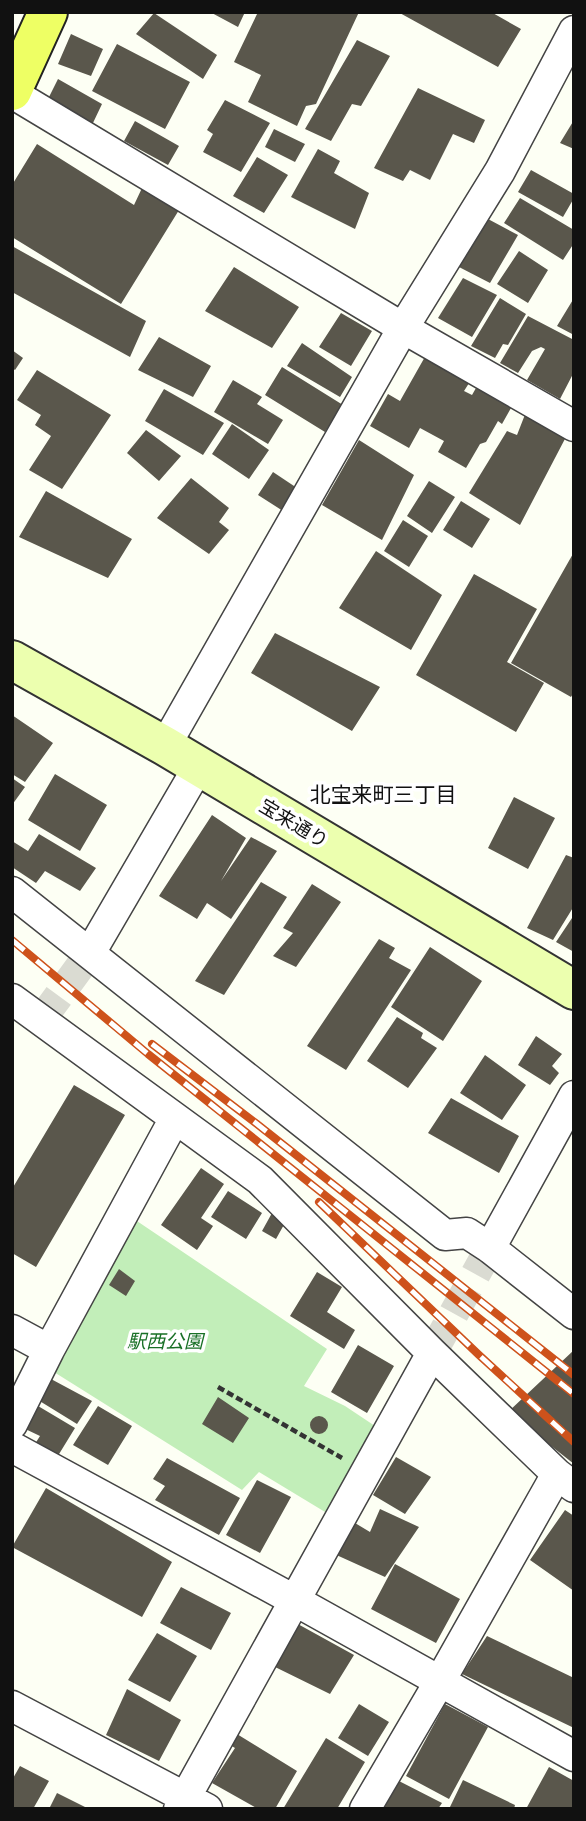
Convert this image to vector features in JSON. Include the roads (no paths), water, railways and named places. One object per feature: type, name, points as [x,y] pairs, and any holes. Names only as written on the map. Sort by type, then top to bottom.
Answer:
[{"type":"main road","points":[[12,92],[48,12]]},
{"type":"street","points":[[165,746],[403,328],[500,171],[574,31]]},
{"type":"street","points":[[12,92],[403,328],[572,421]]},
{"type":"street","name":"宝来通り","points":[[12,660],[165,746],[574,990]]},
{"type":"street","points":[[90,953],[199,766]]},
{"type":"street","points":[[12,892],[445,1235],[467,1233],[574,1314]]},
{"type":"street","points":[[12,999],[260,1180],[432,1353],[566,1480],[440,1681],[365,1809]]},
{"type":"street","points":[[490,1248],[574,1096]]},
{"type":"street","points":[[12,1424],[49,1350],[175,1118]]},
{"type":"street","points":[[12,1330],[49,1350]]},
{"type":"street","points":[[12,1706],[191,1805],[294,1600],[432,1353]]},
{"type":"street","points":[[12,1447],[574,1756]]},
{"type":"tunnel","points":[[41,1020],[90,953]]},
{"type":"tunnel","points":[[432,1353],[490,1248]]},
{"type":"railway","points":[[12,940],[148,1054],[574,1394]]},
{"type":"railway","points":[[152,1044],[574,1375]]},
{"type":"railway","points":[[319,1202],[574,1442]]},
{"type":"district","name":"北宝来町三丁目","points":[[383,794]]},
{"type":"park label","name":"駅西公園","points":[[165,1341]]}]
